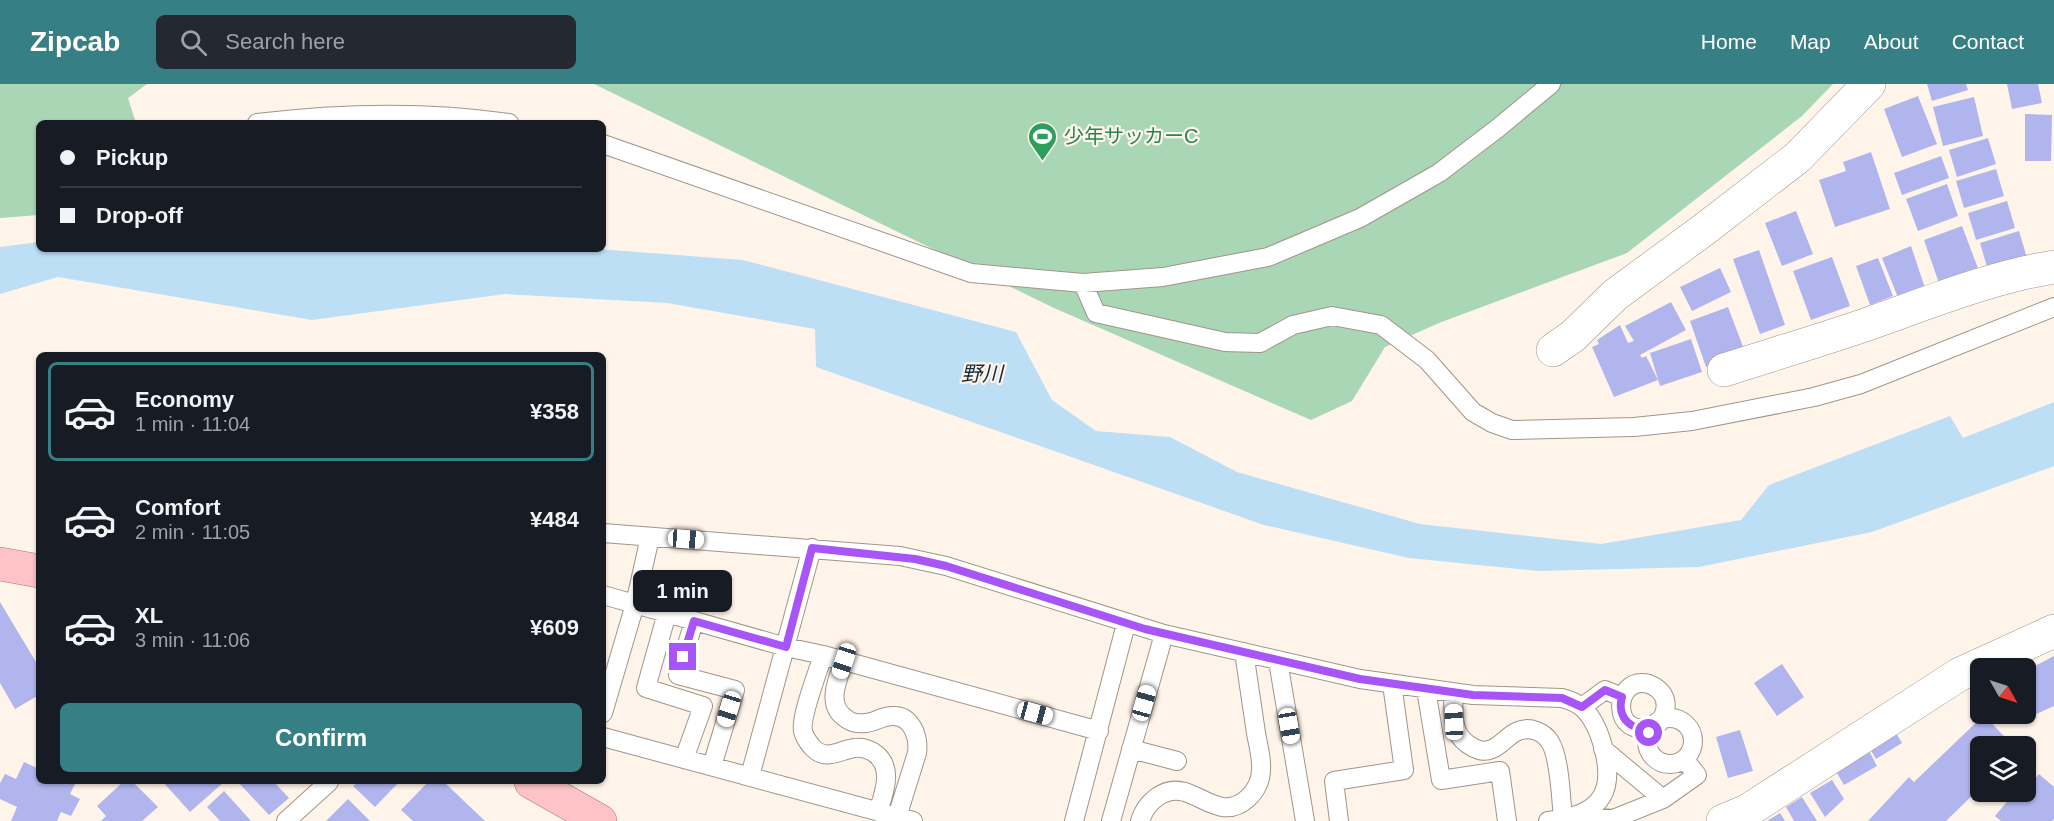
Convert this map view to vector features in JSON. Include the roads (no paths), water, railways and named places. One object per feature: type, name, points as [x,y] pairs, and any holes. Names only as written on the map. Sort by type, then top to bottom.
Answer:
[{"type":"main road","points":[[0,564],[36,570]]},
{"type":"main road","points":[[535,784],[600,821]]},
{"type":"street","points":[[1553,350],[1573,336],[1615,295],[1798,157],[1869,84]]},
{"type":"street","points":[[1725,370],[1865,325],[1921,304],[2054,267]]},
{"type":"street","points":[[1723,821],[1747,811],[1960,674],[2054,631]]},
{"type":"lane","points":[[606,145],[971,273],[1083,282],[1163,277],[1268,257],[1360,218],[1438,173],[1551,84]]},
{"type":"lane","points":[[297,120],[376,114],[489,120]]},
{"type":"lane","points":[[1083,282],[1096,313],[1225,342],[1260,343],[1293,325],[1332,316],[1381,326],[1427,360],[1473,412],[1492,423],[1512,429],[1634,427],[1692,421],[1814,397],[1861,384],[2054,307]]},
{"type":"lane","points":[[606,532],[900,556],[946,566],[1126,624],[1278,661],[1426,689],[1473,695],[1562,698],[1582,707],[1590,716],[1603,749],[1608,774],[1601,798],[1591,808],[1563,818]]},
{"type":"lane","points":[[606,702],[635,604],[650,537]]},
{"type":"lane","points":[[750,776],[812,548]]},
{"type":"lane","points":[[606,597],[1099,731]]},
{"type":"lane","points":[[667,613],[646,688],[704,706],[684,759]]},
{"type":"lane","points":[[694,621],[678,675],[735,690],[712,766]]},
{"type":"lane","points":[[1074,821],[1126,624]]},
{"type":"lane","points":[[1111,821],[1164,634]]},
{"type":"lane","points":[[1140,821],[1147,805],[1164,793],[1183,792],[1213,806],[1221,807],[1241,804],[1257,786],[1262,767],[1244,652]]},
{"type":"lane","points":[[823,655],[803,722],[804,735],[816,751],[823,754],[832,755],[856,748],[875,753],[881,759],[887,776],[878,812]]},
{"type":"lane","points":[[606,738],[905,819],[917,753],[916,733],[910,724],[897,716],[857,724],[840,714],[834,697],[844,661]]},
{"type":"lane","points":[[1278,661],[1305,821]]},
{"type":"lane","points":[[1657,724],[1649,733],[1647,740],[1651,754],[1663,763],[1678,763],[1684,759],[1693,746],[1691,731],[1681,721],[1666,719],[1657,724],[1640,729],[1628,723],[1621,711],[1622,697],[1626,691],[1638,684],[1646,683],[1659,689],[1666,709],[1657,724]]},
{"type":"lane","points":[[1339,821],[1334,781],[1404,770],[1392,684]]},
{"type":"lane","points":[[1426,689],[1442,780],[1500,771],[1507,821]]},
{"type":"lane","points":[[1582,707],[1605,690],[1622,697]]},
{"type":"lane","points":[[1453,692],[1456,730],[1463,742],[1478,750],[1483,752],[1496,747],[1518,731],[1532,730],[1545,735],[1554,751],[1563,818]]},
{"type":"lane","points":[[1131,749],[1178,761]]},
{"type":"lane","points":[[1603,749],[1663,799]]},
{"type":"lane","points":[[1563,818],[1613,819],[1663,799],[1697,775],[1684,759]]},
{"type":"lane","points":[[286,821],[327,784]]},
{"type":"water","name":"野川","points":[[36,242],[36,252],[606,252],[606,250],[743,260],[1016,332],[1052,400],[1096,431],[1170,437],[1237,472],[1420,524],[1601,544],[1741,520],[1769,485],[1950,416],[1963,438],[2054,402],[2054,466],[1872,532],[1699,567],[1539,571],[1409,558],[1264,525],[816,367],[815,329],[667,303],[505,294],[312,320],[58,277],[0,294],[0,247]]},
{"type":"place","name":"少年サッカーC","points":[[1043,162]]}]
